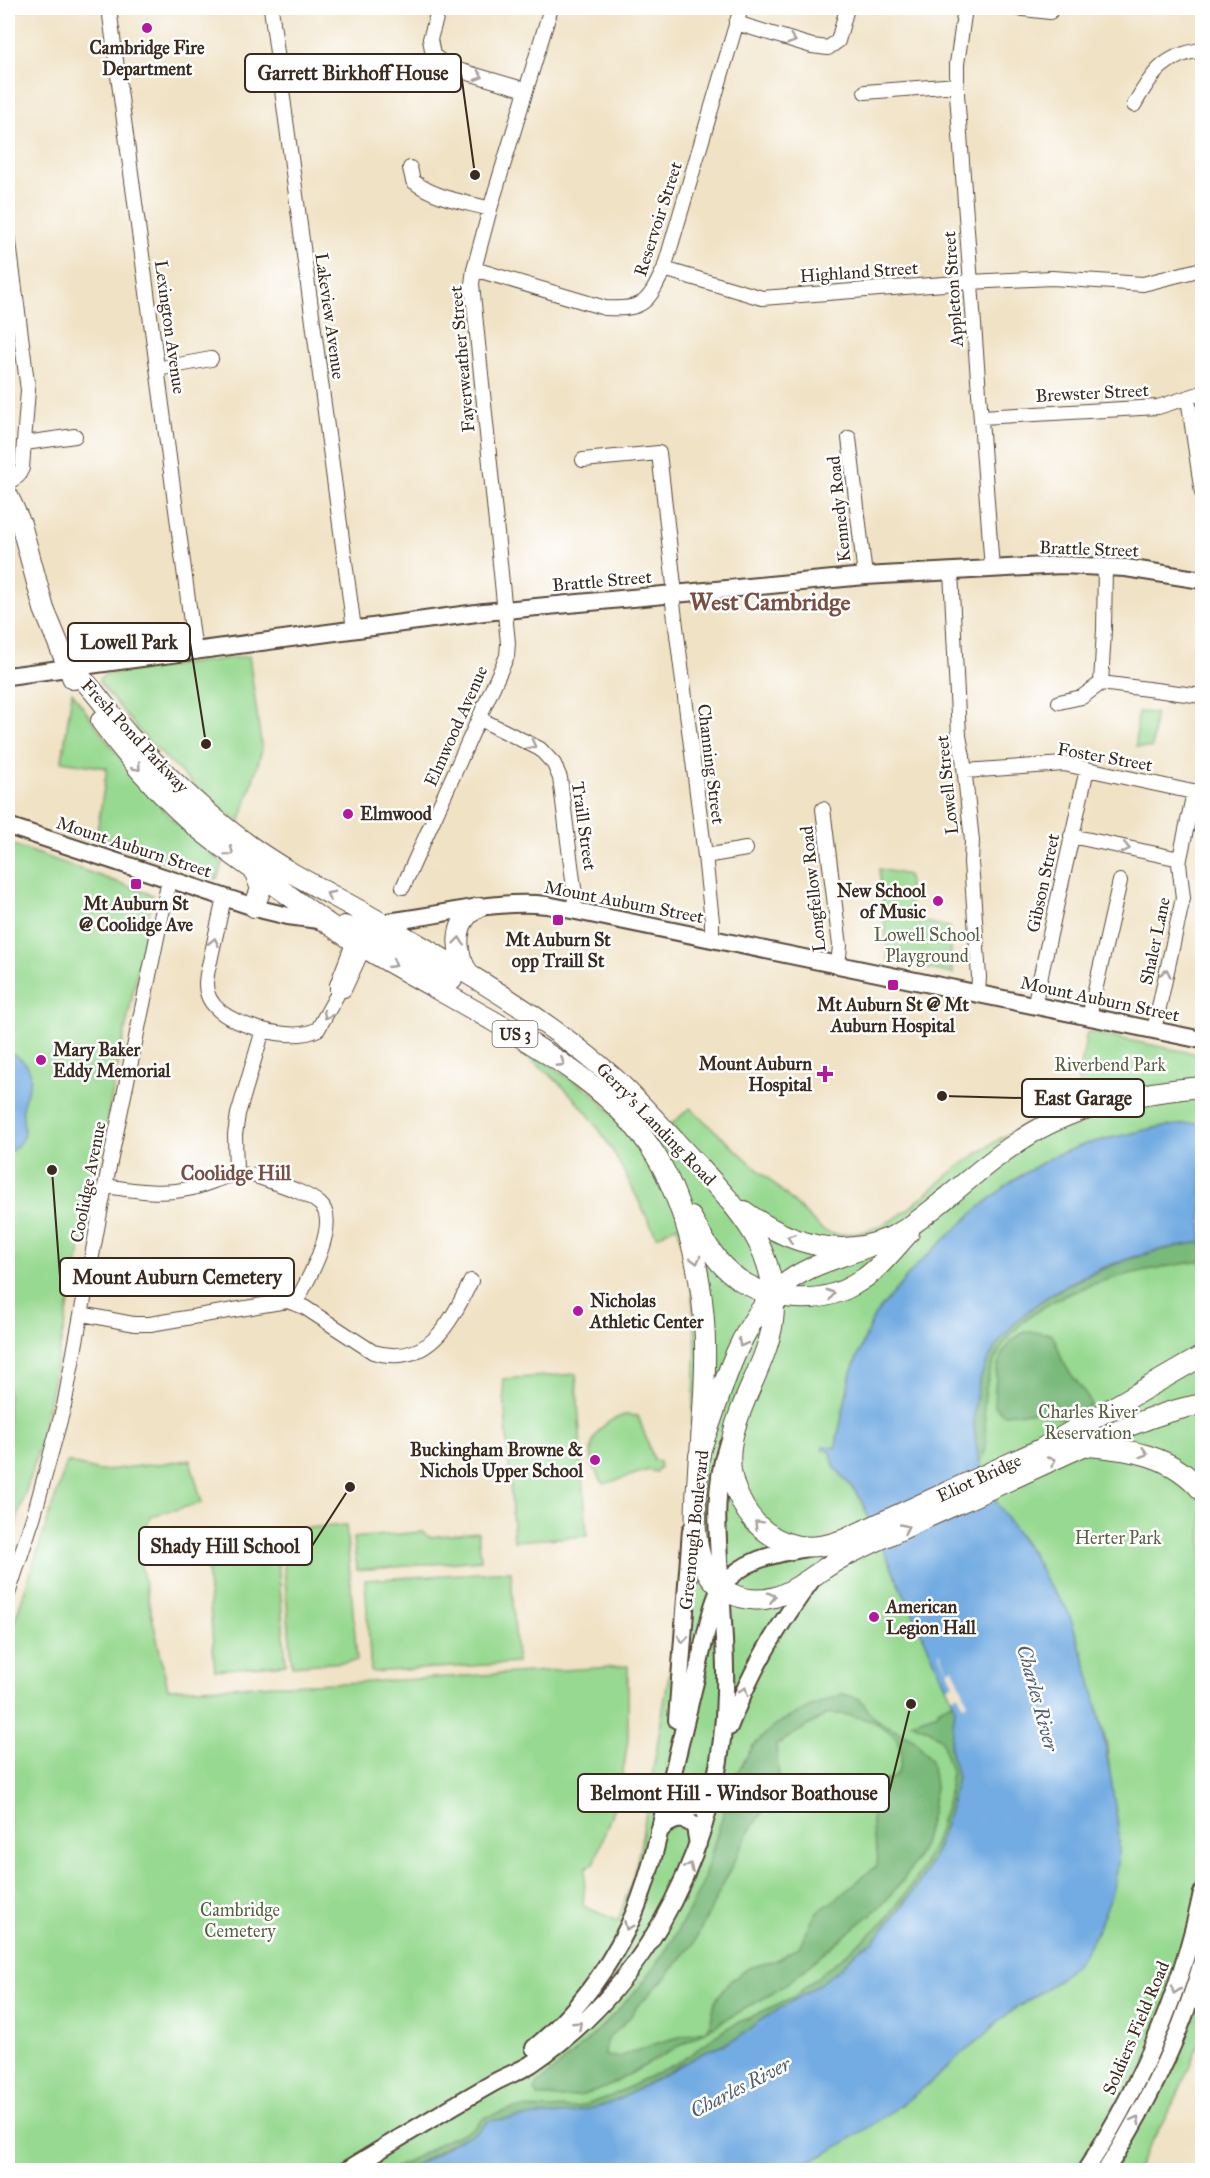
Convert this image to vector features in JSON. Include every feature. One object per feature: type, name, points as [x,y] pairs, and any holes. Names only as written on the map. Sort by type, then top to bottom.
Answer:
[{"type":"highway","name":"Fresh Pond Parkway","points":[[8,496],[21,524],[44,609],[75,684],[122,749],[146,777],[193,824],[325,921]]},
{"type":"highway","name":"Fresh Pond Parkway","points":[[69,667],[85,681],[122,727],[157,765],[223,825],[289,872],[382,923]]},
{"type":"highway","points":[[254,870],[261,889],[254,907]]},
{"type":"highway","points":[[474,978],[462,964],[458,944],[464,918],[478,908]]},
{"type":"highway","points":[[325,921],[363,932],[385,942],[555,1038],[604,1070]]},
{"type":"highway","name":"Gerry's Landing Road","points":[[325,921],[359,944],[535,1046],[587,1081],[614,1105],[658,1159],[683,1216],[698,1265],[704,1304],[706,1358],[700,1455]]},
{"type":"highway","name":"Gerry's Landing Road","points":[[382,923],[548,1025],[604,1070],[632,1095],[723,1193],[743,1218],[757,1240],[767,1264],[773,1294],[773,1320],[768,1343],[731,1438],[729,1461],[731,1477],[742,1504],[757,1524],[788,1543],[810,1547]]},
{"type":"highway","name":"US 3","points":[[723,1193],[763,1224],[801,1242],[819,1246],[847,1246],[889,1238],[931,1211],[1005,1151],[1032,1133],[1058,1120],[1118,1100],[1203,1087]]},
{"type":"highway","name":"US 3","points":[[670,1184],[724,1267],[747,1284],[773,1294],[814,1298],[850,1287],[873,1271],[931,1211]]},
{"type":"highway","name":"Greenough Boulevard","points":[[696,1497],[700,1455],[723,1384],[733,1360],[773,1294],[789,1280],[806,1270],[889,1238]]},
{"type":"highway","name":"Eliot Bridge","points":[[1015,1470],[1048,1445],[1203,1356]]},
{"type":"highway","points":[[1154,1384],[1203,1368]]},
{"type":"highway","name":"Eliot Bridge","points":[[810,1547],[849,1546],[1015,1470],[1165,1414],[1203,1404]]},
{"type":"highway","points":[[1086,1445],[1152,1455],[1175,1466],[1203,1491]]},
{"type":"highway","points":[[696,1497],[699,1552],[708,1573],[721,1587],[741,1598],[769,1598],[790,1591],[849,1546]]},
{"type":"main road","name":"Brattle Street","points":[[8,676],[504,609],[865,576],[1061,565],[1139,569],[1203,580]]},
{"type":"main road","name":"Mount Auburn Street","points":[[8,826],[168,880],[288,916],[325,921],[382,923],[413,920],[478,908],[525,904],[574,910],[1203,1040]]},
{"type":"main road","name":"Greenough Boulevard","points":[[347,2170],[529,2065],[547,2052],[575,2028],[612,1990],[657,1929],[681,1886],[711,1803],[722,1745],[725,1689],[721,1587],[716,1532],[718,1483],[727,1446],[738,1419]]},
{"type":"main road","name":"Greenough Boulevard","points":[[674,1768],[689,1552],[696,1497]]},
{"type":"main road","name":"Greenough Boulevard","points":[[496,2082],[555,2030],[596,1982],[615,1952],[637,1906],[659,1831],[708,1628],[721,1587],[737,1572],[758,1559],[810,1547]]},
{"type":"main road","name":"Greenough Boulevard","points":[[722,1745],[756,1664],[781,1623],[819,1570]]},
{"type":"main road","points":[[669,1790],[682,1805],[689,1808],[696,1809],[711,1803]]},
{"type":"main road","points":[[659,1831],[670,1822],[685,1820],[695,1827],[698,1844]]},
{"type":"main road","name":"Soldiers Field Road","points":[[1086,2170],[1124,2108],[1164,2020],[1187,1954],[1203,1893]]},
{"type":"main road","name":"Soldiers Field Road","points":[[1106,2170],[1140,2113],[1162,2068],[1203,1962]]},
{"type":"street","name":"Lexington Avenue","points":[[109,8],[195,652]]},
{"type":"street","name":"Lakeview Avenue","points":[[271,8],[354,629]]},
{"type":"street","points":[[439,8],[430,39],[433,55],[448,68],[526,90]]},
{"type":"street","name":"Fayerweather Street","points":[[504,609],[472,285],[490,209],[551,8]]},
{"type":"street","name":"Reservoir Street","points":[[474,269],[605,308],[627,309],[642,304],[653,293],[664,269],[741,8]]},
{"type":"street","points":[[736,23],[812,46],[828,48],[838,41],[847,8]]},
{"type":"street","name":"Appleton Street","points":[[965,8],[957,64],[957,85],[992,569]]},
{"type":"street","points":[[1015,8],[1050,12]]},
{"type":"street","points":[[1134,105],[1150,76],[1177,56],[1203,50]]},
{"type":"street","points":[[865,92],[957,85]]},
{"type":"street","points":[[410,168],[413,182],[420,187],[445,197],[490,209]]},
{"type":"street","points":[[8,235],[28,390],[21,471],[8,483]]},
{"type":"street","name":"Highland Street","points":[[664,269],[762,298],[1052,278],[1143,284],[1203,269]]},
{"type":"street","points":[[157,369],[211,359]]},
{"type":"street","name":"Brewster Street","points":[[982,417],[1158,407],[1203,393]]},
{"type":"street","points":[[1188,398],[1203,493]]},
{"type":"street","points":[[25,443],[75,436]]},
{"type":"street","name":"Kennedy Road","points":[[849,438],[865,576]]},
{"type":"street","name":"Channing Street","points":[[583,460],[660,453],[712,921],[711,939]]},
{"type":"street","points":[[1101,683],[1105,566]]},
{"type":"street","name":"Lowell Street","points":[[951,572],[959,736],[972,841],[971,862],[979,977],[978,994]]},
{"type":"street","name":"Elmwood Avenue","points":[[403,887],[507,656],[504,609]]},
{"type":"street","points":[[1059,702],[1082,697],[1101,683],[1203,696]]},
{"type":"street","name":"Traill Street","points":[[480,719],[540,749],[557,768],[575,896],[574,910]]},
{"type":"street","name":"Foster Street","points":[[965,771],[1059,764],[1198,793]]},
{"type":"street","name":"Gibson Street","points":[[1034,1006],[1087,769]]},
{"type":"street","name":"Shaler Lane","points":[[1154,1030],[1183,898],[1180,859],[1198,793]]},
{"type":"street","name":"Longfellow Road","points":[[823,809],[840,946],[838,965]]},
{"type":"street","points":[[1071,836],[1180,859]]},
{"type":"street","points":[[705,856],[746,849]]},
{"type":"street","name":"Coolidge Avenue","points":[[8,1594],[53,1447],[66,1396],[105,1186],[168,880]]},
{"type":"street","points":[[1089,1017],[1120,881]]},
{"type":"street","points":[[224,898],[207,976],[207,992],[219,1011],[240,1023],[263,1030],[298,1034],[313,1032],[322,1024],[337,995],[337,984],[359,944]]},
{"type":"street","points":[[236,1173],[235,1135],[238,1114],[263,1030]]},
{"type":"street","points":[[105,1186],[164,1193],[191,1189],[236,1173],[256,1176],[308,1197],[325,1209],[327,1230],[314,1266],[296,1302]]},
{"type":"street","points":[[82,1314],[134,1324],[150,1324],[280,1300],[296,1302],[365,1348],[382,1355],[402,1355],[426,1348],[439,1336],[471,1281]]},
{"type":"green space","points":[[249,656],[262,750],[240,823],[196,787],[145,738],[99,682],[100,678],[107,674]]},
{"type":"green space","points":[[72,692],[123,762],[159,805],[179,826],[223,863],[217,879],[96,839],[107,768],[62,761]]},
{"type":"green space","points":[[1138,712],[1155,713],[1152,748],[1136,747]]},
{"type":"green space","points":[[8,843],[153,895],[40,1445],[8,1549]]},
{"type":"green space","name":"Lowell School Playground","points":[[879,869],[908,875],[912,919],[949,927],[953,974],[888,960]]},
{"type":"green space","points":[[1087,1032],[1202,1055],[1202,1122],[1154,1128],[1086,1144],[1052,1157],[1015,1179],[980,1207],[916,1266],[874,1316],[851,1373],[835,1448],[823,1446],[831,1452],[834,1466],[859,1496],[953,1701],[955,1789],[937,1849],[877,1936],[737,2039],[618,2100],[525,2118],[400,2170],[8,2170],[8,1641],[67,1462],[99,1471],[190,1460],[202,1503],[150,1516],[139,1557],[168,1689],[368,1682],[628,1666],[628,1739],[625,1760],[618,1795],[594,1864],[586,1867],[583,1906],[618,1921],[633,1878],[640,1848],[674,1644],[695,1381],[696,1339],[690,1274],[677,1225],[657,1237],[620,1164],[587,1113],[558,1082],[506,1042],[540,1059],[592,1092],[644,1148],[690,1108],[820,1228],[832,1234],[841,1234],[855,1233],[886,1223],[900,1215],[949,1174],[989,1146],[1016,1129],[1075,1102]]},
{"type":"green space","name":"Herter Park","points":[[1202,1242],[1202,2036],[1177,2096],[1136,2170],[791,2170],[826,2153],[903,2103],[944,2071],[964,2050],[1005,2016],[1059,1980],[1085,1952],[1103,1917],[1118,1862],[1107,1746],[1083,1654],[1066,1608],[1048,1585],[1032,1553],[997,1506],[980,1465],[985,1363],[1027,1310]]},
{"type":"green space","points":[[1202,1242],[1202,1261],[1108,1279],[1048,1304],[1022,1323],[1002,1346],[989,1375],[984,1403],[987,1444],[980,1465],[975,1428],[976,1396],[984,1367],[997,1342],[1016,1321],[1040,1301],[1101,1270],[1151,1253]]},
{"type":"green space","points":[[1025,1332],[1050,1333],[1053,1336],[1065,1366],[1085,1392],[1091,1405],[1068,1419],[1034,1412],[1003,1414],[994,1405],[997,1373],[1002,1354],[1015,1338]]},
{"type":"green space","points":[[576,1374],[587,1536],[514,1541],[503,1379]]},
{"type":"green space","points":[[625,1415],[638,1416],[654,1460],[659,1462],[660,1468],[656,1472],[649,1470],[604,1484],[593,1463],[591,1452],[593,1443],[604,1426]]},
{"type":"green space","points":[[346,1525],[357,1661],[292,1666],[281,1530]]},
{"type":"green space","points":[[422,1532],[429,1537],[478,1532],[481,1560],[357,1570],[353,1538]]},
{"type":"green space","points":[[278,1561],[286,1664],[215,1670],[207,1566]]},
{"type":"green space","points":[[511,1571],[517,1663],[371,1672],[365,1580]]},
{"type":"green space","points":[[843,1694],[860,1699],[875,1719],[915,1740],[931,1760],[935,1786],[932,1810],[923,1844],[904,1879],[882,1905],[773,1993],[607,2087],[570,2098],[538,2097],[534,2091],[536,2086],[583,2045],[616,2012],[644,1982],[668,1947],[702,1884],[734,1778],[753,1746],[775,1725],[809,1707]],"holes":[[[827,1714],[840,1714],[868,1720],[881,1726],[892,1734],[899,1745],[901,1757],[898,1772],[881,1784],[873,1804],[872,1827],[877,1853],[876,1866],[816,1913],[799,1947],[774,1961],[749,1968],[730,1981],[715,2001],[711,2021],[706,2030],[657,2043],[620,2057],[605,2056],[606,2041],[630,2017],[694,1943],[751,1828],[773,1798],[779,1778],[776,1745]]]},
{"type":"green space","points":[[953,1701],[955,1710],[950,1747],[957,1778],[937,1849],[923,1877],[873,1942],[856,1951],[840,1969],[806,1993],[759,2021],[737,2039],[708,2050],[618,2100],[572,2113],[494,2120],[477,2133],[449,2144],[409,2167],[390,2170],[474,2128],[482,2119],[492,2115],[515,2108],[578,2107],[611,2096],[681,2061],[727,2028],[793,1997],[869,1935],[885,1921],[916,1879],[934,1844],[948,1799],[951,1772],[941,1739],[929,1730],[911,1722],[938,1713],[938,1709]]},
{"type":"water","points":[[8,1052],[25,1063],[31,1077],[23,1104],[23,1137],[8,1153]]},
{"type":"water","name":"Charles River","points":[[1202,1122],[1202,1242],[1159,1250],[1115,1263],[1073,1282],[1035,1306],[1004,1336],[983,1372],[974,1414],[980,1463],[984,1475],[1000,1508],[1068,1612],[1095,1696],[1103,1731],[1119,1834],[1119,1853],[1108,1903],[1093,1938],[1075,1965],[1054,1983],[1002,2018],[982,2038],[913,2096],[851,2139],[791,2170],[400,2170],[424,2161],[456,2141],[477,2132],[488,2121],[570,2113],[602,2106],[618,2100],[708,2050],[737,2039],[759,2021],[806,1993],[840,1969],[859,1949],[873,1942],[905,1903],[923,1877],[937,1849],[947,1818],[957,1778],[950,1747],[955,1710],[953,1701],[859,1496],[834,1466],[831,1452],[822,1449],[823,1446],[835,1448],[851,1373],[874,1316],[916,1266],[980,1207],[1015,1179],[1052,1157],[1086,1144],[1154,1128]]},
{"type":"pier","points":[[939,1653],[948,1670],[953,1668],[968,1703],[963,1705],[958,1694],[952,1697],[947,1687],[954,1683]]},
{"type":"place","name":"Cambridge Fire Department","points":[[147,28]]},
{"type":"place","name":"Garrett Birkhoff House","points":[[475,175]]},
{"type":"place","name":"Lowell Park","points":[[206,744]]},
{"type":"place","name":"Elmwood","points":[[348,814]]},
{"type":"place","name":"Mt Auburn St @ Coolidge Ave","points":[[136,884]]},
{"type":"place","name":"New School of Music","points":[[938,901]]},
{"type":"place","name":"Mt Auburn St opp Traill St","points":[[558,920]]},
{"type":"place","name":"Mt Auburn St @ Mt Auburn Hospital","points":[[893,985]]},
{"type":"place","name":"Mary Baker Eddy Memorial","points":[[41,1060]]},
{"type":"place","name":"Mount Auburn Hospital","points":[[825,1074]]},
{"type":"place","name":"East Garage","points":[[942,1096]]},
{"type":"place","name":"Mount Auburn Cemetery","points":[[52,1170]]},
{"type":"place","name":"Nicholas Athletic Center","points":[[578,1311]]},
{"type":"place","name":"Buckingham Browne & Nichols Upper School","points":[[595,1460]]},
{"type":"place","name":"Shady Hill School","points":[[350,1487]]},
{"type":"place","name":"American Legion Hall","points":[[874,1617]]},
{"type":"place","name":"Belmont Hill - Windsor Boathouse","points":[[911,1704]]},
{"type":"district","name":"West Cambridge","points":[[770,602]]},
{"type":"district","name":"Coolidge Hill","points":[[236,1173]]},
{"type":"park label","name":"Riverbend Park","points":[[1110,1065]]},
{"type":"park label","name":"Charles River Reservation","points":[[1088,1422]]},
{"type":"park label","name":"Cambridge Cemetery","points":[[240,1920]]}]
